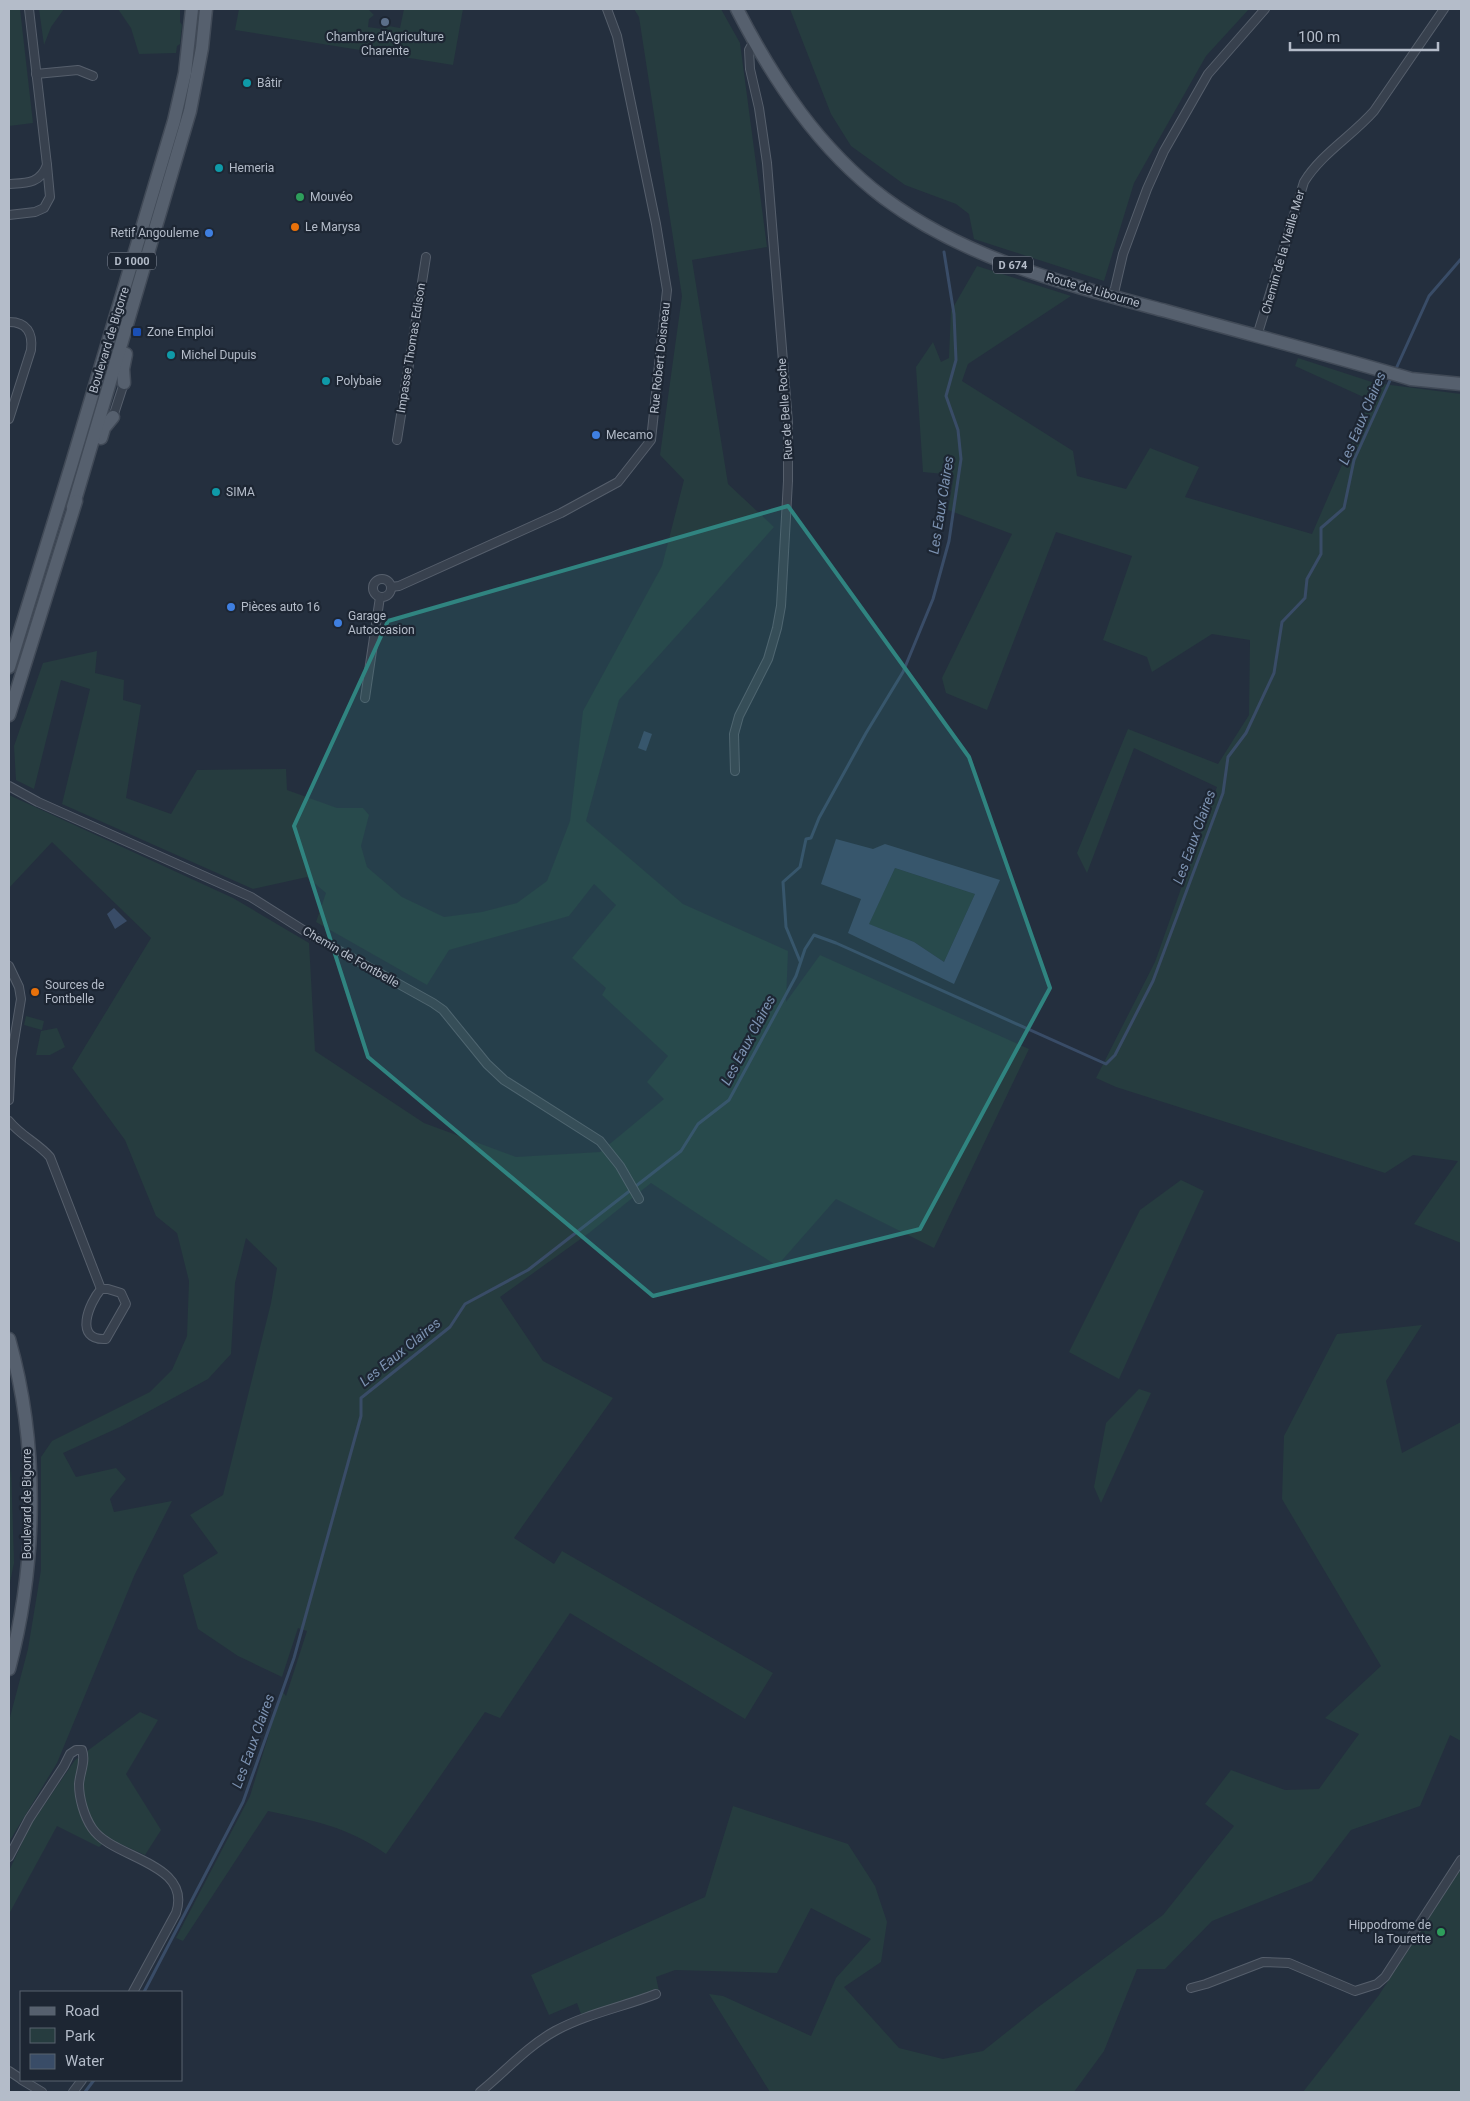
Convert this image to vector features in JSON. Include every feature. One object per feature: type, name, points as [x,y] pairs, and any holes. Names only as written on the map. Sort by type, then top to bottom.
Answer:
[{"type":"main road","name":"Boulevard de Bigorre","points":[[9,667],[72,466],[174,122],[185,73],[192,9]]},
{"type":"main road","name":"Boulevard de Bigorre","points":[[73,507],[190,111],[199,69],[206,9]]},
{"type":"main road","name":"Route de Libourne","points":[[737,9],[754,42],[806,121],[829,148],[884,197],[923,224],[965,246],[1042,276],[1113,297],[1402,377],[1461,384]]},
{"type":"main road","points":[[124,383],[122,369],[124,360],[143,295],[179,148]]},
{"type":"main road","points":[[73,507],[92,467],[104,428],[113,417]]},
{"type":"main road","name":"D 1000","points":[[9,715],[73,507]]},
{"type":"main road","name":"Boulevard de Bigorre","points":[[9,1339],[24,1401],[29,1460],[30,1522],[25,1590],[9,1669]]},
{"type":"main road","name":"Boulevard de Bigorre","points":[[9,1364],[18,1411],[22,1518],[20,1576],[9,1634]]},
{"type":"street","points":[[9,215],[35,212],[44,208],[50,197],[29,9]]},
{"type":"street","name":"Rue Robert Doisneau","points":[[391,588],[561,513],[618,482],[651,440],[667,290],[656,224],[617,36],[607,9]]},
{"type":"street","points":[[1113,297],[1123,254],[1147,189],[1164,151],[1208,74],[1265,9]]},
{"type":"street","name":"Chemin de la Vieille Mer","points":[[1257,336],[1304,182],[1312,170],[1361,126],[1374,111],[1444,9]]},
{"type":"street","name":"Rue de Belle Roche","points":[[735,771],[734,734],[739,716],[768,659],[779,620],[788,482],[788,423],[767,163],[759,108],[750,69],[749,50],[754,42]]},
{"type":"street","points":[[36,74],[78,70],[92,76]]},
{"type":"street","points":[[9,184],[31,182],[38,179],[44,174],[46,165]]},
{"type":"street","name":"Impasse Thomas Edison","points":[[397,440],[426,257]]},
{"type":"street","points":[[9,322],[23,324],[30,334],[32,341],[9,419]]},
{"type":"street","points":[[113,417],[124,383]]},
{"type":"street","points":[[386,580],[391,588],[388,595],[380,597],[373,590],[376,582],[386,580]]},
{"type":"street","points":[[365,698],[380,597]]},
{"type":"street","name":"Chemin de Fontbelle","points":[[9,786],[82,822],[250,897],[311,936],[433,1003],[443,1010],[487,1064],[504,1080],[600,1141],[638,1196]]},
{"type":"street","points":[[9,966],[19,987],[21,998],[11,1059],[9,1100]]},
{"type":"street","points":[[9,1121],[16,1130],[44,1149],[50,1157],[101,1289]]},
{"type":"street","points":[[101,1289],[121,1293],[126,1304],[106,1339],[95,1338],[90,1334],[85,1318],[92,1301],[101,1289]]},
{"type":"street","points":[[9,1857],[28,1819],[70,1754],[76,1750],[82,1750],[84,1756],[79,1785],[85,1815],[92,1829],[105,1841],[136,1856],[163,1873],[176,1886],[179,1894],[180,1902],[176,1913],[134,1991]]},
{"type":"street","points":[[1191,1988],[1263,1962],[1289,1963],[1355,1991],[1377,1984],[1385,1977],[1461,1860]]},
{"type":"street","points":[[480,2092],[523,2053],[555,2031],[656,1994]]},
{"type":"street","points":[[9,2071],[20,2078]]},
{"type":"street","points":[[25,2081],[42,2092]]},
{"type":"street","points":[[74,2092],[81,2081]]},
{"type":"highlighted area","points":[[788,506],[969,757],[1050,988],[920,1229],[653,1296],[368,1057],[294,826],[388,621]]},
{"type":"green space","points":[[9,9],[20,9],[33,123],[9,126]]},
{"type":"green space","points":[[39,9],[64,9],[51,27],[44,45]]},
{"type":"green space","points":[[118,9],[180,9],[180,22],[182,25],[180,44],[177,46],[176,53],[139,54],[131,28]]},
{"type":"green space","points":[[239,9],[368,9],[374,15],[369,19],[368,27],[382,29],[383,25],[400,28],[404,9],[463,9],[453,65],[235,30]]},
{"type":"green space","points":[[634,9],[721,9],[740,43],[767,247],[692,260],[728,484],[774,527],[619,700],[586,821],[683,904],[788,951],[786,1002],[820,955],[1029,1049],[934,1248],[836,1199],[777,1266],[651,1183],[589,1233],[500,1297],[543,1361],[613,1398],[514,1538],[554,1564],[562,1551],[773,1673],[745,1719],[570,1613],[500,1718],[485,1712],[386,1854],[343,1831],[268,1811],[183,1941],[176,1938],[250,1796],[282,1691],[286,1696],[307,1631],[298,1628],[282,1677],[238,1656],[198,1629],[183,1575],[218,1553],[190,1515],[223,1495],[271,1303],[277,1268],[246,1238],[235,1283],[231,1354],[208,1379],[120,1427],[63,1453],[76,1477],[116,1468],[126,1479],[110,1499],[114,1512],[172,1501],[135,1574],[57,1763],[9,1842],[9,1721],[28,1649],[41,1570],[41,1457],[52,1441],[150,1392],[172,1370],[187,1336],[189,1281],[177,1233],[156,1216],[125,1140],[72,1068],[151,938],[52,842],[9,888],[9,795],[233,898],[309,943],[315,1051],[424,1123],[516,1157],[600,1152],[664,1099],[647,1082],[668,1056],[602,995],[606,988],[572,958],[616,905],[594,884],[569,916],[449,950],[427,985],[316,922],[326,893],[307,877],[253,889],[62,804],[90,689],[61,680],[34,789],[16,780],[14,746],[43,663],[97,651],[95,673],[124,680],[123,700],[141,705],[126,798],[171,814],[197,770],[286,769],[287,790],[337,808],[363,808],[369,815],[361,846],[367,867],[402,897],[444,917],[482,912],[517,903],[547,881],[570,821],[583,711],[662,566],[684,480],[660,455],[682,296],[639,17]]},
{"type":"green space","points":[[790,9],[1249,9],[1206,56],[1134,183],[1104,281],[974,239],[969,214],[956,204],[905,185],[851,146],[831,114]]},
{"type":"green space","points":[[977,266],[1071,296],[968,364],[962,381],[1073,451],[1077,476],[1126,489],[1150,448],[1199,467],[1185,497],[1312,534],[1370,400],[1295,366],[1298,358],[1375,383],[1461,394],[1461,1243],[1414,1224],[1458,1161],[1413,1155],[1385,1173],[1116,1087],[1096,1078],[1155,962],[1217,787],[1134,748],[1087,873],[1077,853],[1128,729],[1218,764],[1249,715],[1250,640],[1212,634],[1152,672],[1147,657],[1103,640],[1132,556],[1056,532],[987,710],[946,693],[942,678],[1012,534],[948,510],[954,475],[923,472],[916,367],[933,342],[941,362],[949,358],[951,311]]},
{"type":"green space","points":[[895,868],[975,894],[944,962],[914,942],[868,924]]},
{"type":"green space","points":[[26,1016],[44,1021],[42,1030],[24,1025]]},
{"type":"green space","points":[[57,1028],[65,1047],[50,1055],[36,1055],[41,1031]]},
{"type":"green space","points":[[1181,1180],[1204,1191],[1119,1379],[1069,1352],[1140,1210]]},
{"type":"green space","points":[[1422,1325],[1386,1381],[1402,1453],[1461,1422],[1461,1741],[1450,1735],[1420,1806],[1351,1830],[1312,1881],[1212,1921],[1165,1969],[1137,1969],[1104,2051],[1074,2092],[770,2092],[709,1994],[723,1996],[811,2036],[836,1978],[871,1939],[811,1908],[777,1973],[675,1970],[656,1977],[659,1991],[582,2017],[577,2003],[549,2015],[531,1975],[705,1897],[733,1806],[848,1844],[875,1886],[887,1922],[881,1962],[844,1987],[899,2048],[943,2059],[983,2051],[1037,2008],[1163,1915],[1234,1826],[1205,1804],[1231,1770],[1285,1790],[1319,1789],[1359,1734],[1325,1718],[1381,1666],[1282,1499],[1284,1436],[1337,1334]]},
{"type":"green space","points":[[1139,1389],[1151,1393],[1101,1503],[1094,1487],[1106,1423]]},
{"type":"green space","points":[[11,1467],[14,1563],[9,1587],[9,1489]]},
{"type":"green space","points":[[140,1712],[158,1720],[126,1774],[161,1830],[145,1855],[109,1839],[99,1847],[57,1826],[9,1914],[9,1871],[30,1826],[75,1760]]},
{"type":"green space","name":"Hippodrome de la Tourette","points":[[1461,1869],[1461,2092],[1303,2092],[1379,1995]]},
{"type":"water","points":[[644,731],[652,734],[646,751],[638,748]]},
{"type":"water","points":[[836,839],[873,849],[885,844],[1000,880],[954,984],[848,933],[861,899],[821,884]],"holes":[[[895,868],[975,894],[944,962],[914,942],[869,924]]]},
{"type":"water","points":[[114,908],[127,921],[115,929],[107,914]]},
{"type":"waterway","name":"Les Eaux Claires","points":[[800,961],[786,927],[783,882],[800,867],[806,839],[811,838],[819,818],[866,733],[903,672],[933,599],[949,541],[961,459],[958,430],[946,396],[956,360],[954,314],[944,252]]},
{"type":"waterway","name":"Les Eaux Claires","points":[[1395,371],[1429,296],[1461,259]]},
{"type":"waterway","name":"Les Eaux Claires","points":[[145,1991],[243,1802],[294,1658],[361,1416],[361,1398],[450,1327],[465,1304],[528,1270],[681,1151],[698,1124],[729,1100],[796,976],[805,949],[814,935],[836,943],[1106,1064],[1115,1055],[1153,981],[1223,793],[1228,757],[1246,733],[1274,673],[1282,622],[1305,598],[1307,579],[1321,554],[1321,528],[1344,508],[1354,460],[1392,376]]},
{"type":"waterway","name":"Les Eaux Claires","points":[[85,2092],[93,2081]]},
{"type":"place","name":"Chambre d'Agriculture Charente","points":[[385,22]]},
{"type":"place","name":"Bâtir","points":[[247,83]]},
{"type":"place","name":"Hemeria","points":[[219,168]]},
{"type":"place","name":"Mouvéo","points":[[300,197]]},
{"type":"place","name":"Le Marysa","points":[[295,227]]},
{"type":"place","name":"Retif Angouleme","points":[[209,233]]},
{"type":"place","name":"Zone Emploi","points":[[137,332]]},
{"type":"place","name":"Michel Dupuis","points":[[171,355]]},
{"type":"place","name":"Polybaie","points":[[326,381]]},
{"type":"place","name":"Mecamo","points":[[596,435]]},
{"type":"place","name":"SIMA","points":[[216,492]]},
{"type":"place","name":"Pièces auto 16","points":[[231,607]]},
{"type":"place","name":"Garage Autoccasion","points":[[338,623]]},
{"type":"place","name":"Sources de Fontbelle","points":[[35,992]]},
{"type":"place","name":"Hippodrome de la Tourette","points":[[1441,1932]]}]
